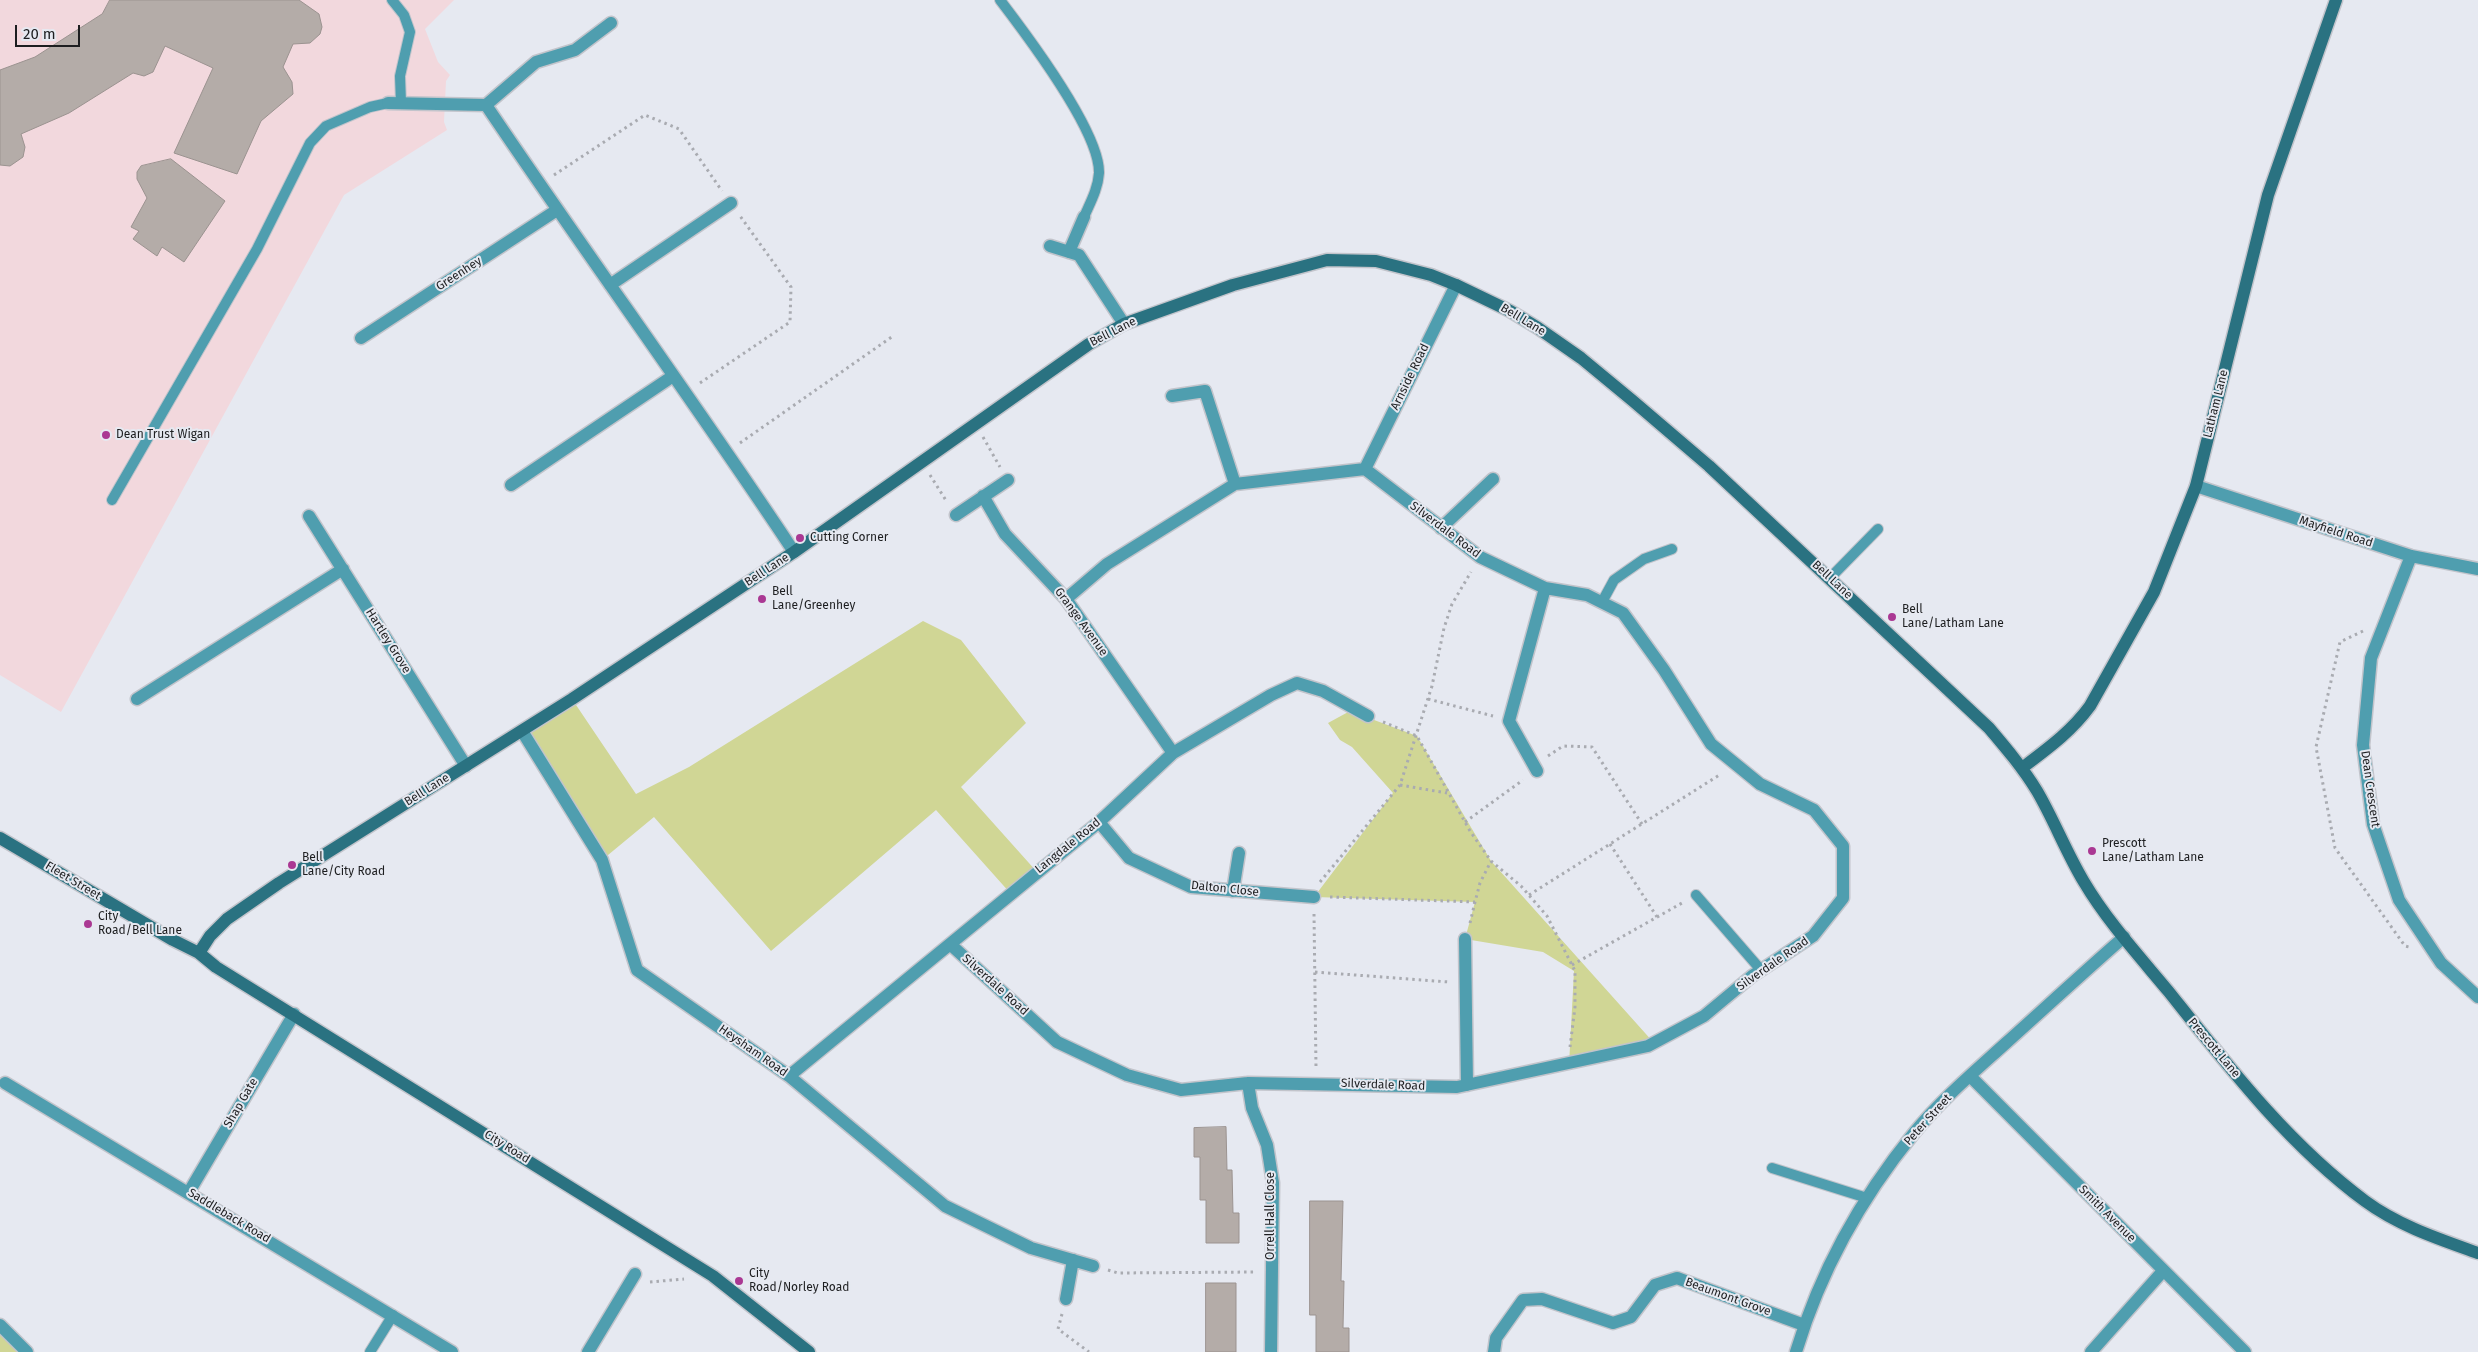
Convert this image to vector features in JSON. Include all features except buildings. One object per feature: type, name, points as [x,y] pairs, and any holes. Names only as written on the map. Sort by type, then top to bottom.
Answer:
[{"type":"street","name":"Latham Lane","points":[[2022,768],[2066,735],[2090,706],[2154,592],[2196,486],[2268,195],[2336,0]]},
{"type":"street","points":[[395,103],[486,105],[536,62],[575,50],[611,23]]},
{"type":"street","points":[[486,105],[557,210],[727,452],[794,552]]},
{"type":"street","points":[[610,285],[731,203]]},
{"type":"street","name":"Greenhey","points":[[361,338],[557,210]]},
{"type":"street","points":[[1069,252],[1084,217]]},
{"type":"street","points":[[1050,246],[1079,255],[1124,324]]},
{"type":"street","name":"Bell Lane","points":[[199,953],[210,936],[227,918],[279,883],[522,731],[794,552],[1058,363],[1124,324],[1233,285],[1327,260],[1376,261],[1431,275],[1510,311],[1581,358],[1709,466],[1830,578],[1988,728],[2022,768]]},
{"type":"street","name":"Arnside Road","points":[[1365,470],[1456,285]]},
{"type":"street","points":[[511,485],[673,376]]},
{"type":"street","points":[[1172,396],[1206,391],[1235,484]]},
{"type":"street","points":[[1066,599],[1107,564],[1235,484],[1365,470]]},
{"type":"street","name":"Silverdale Road","points":[[950,944],[1058,1042],[1127,1075],[1181,1090],[1248,1083],[1457,1087],[1568,1065],[1648,1046],[1704,1016],[1761,970],[1813,936],[1843,898],[1843,846],[1814,810],[1760,784],[1711,744],[1664,670],[1623,613],[1587,595],[1544,588],[1480,557],[1365,470]]},
{"type":"street","points":[[1441,528],[1493,479]]},
{"type":"street","points":[[956,515],[1008,480]]},
{"type":"street","name":"Mayfield Road","points":[[2196,486],[2411,556],[2478,569]]},
{"type":"street","name":"Grange Avenue","points":[[983,496],[1005,534],[1066,599],[1173,753]]},
{"type":"street","name":"Hartley Grove","points":[[309,516],[466,766]]},
{"type":"street","name":"Dean Crescent","points":[[2411,556],[2372,658],[2363,745],[2373,824],[2399,900],[2441,963],[2478,996]]},
{"type":"street","points":[[137,699],[343,568]]},
{"type":"street","points":[[1535,768],[1509,721],[1544,588]]},
{"type":"street","name":"Langdale Road","points":[[789,1076],[1099,822],[1173,753],[1271,695],[1297,684],[1323,691],[1368,716]]},
{"type":"street","name":"Heysham Road","points":[[522,731],[602,860],[637,970],[789,1076],[944,1206],[1031,1248],[1093,1266]]},
{"type":"street","name":"Prescott Lane","points":[[2022,768],[2036,790],[2084,882],[2124,936],[2230,1068],[2291,1135],[2330,1172],[2366,1202],[2397,1221],[2478,1253]]},
{"type":"street","name":"Dalton Close","points":[[1099,822],[1128,858],[1191,887],[1314,897]]},
{"type":"street","name":"Fleet Street","points":[[0,838],[173,940],[199,953]]},
{"type":"street","points":[[1233,891],[1239,853]]},
{"type":"street","name":"Peter Street","points":[[1796,1352],[1804,1325],[1835,1253],[1867,1198],[1914,1133],[1970,1076],[2124,936]]},
{"type":"street","points":[[1465,940],[1467,1085]]},
{"type":"street","name":"City Road","points":[[199,953],[216,967],[713,1276],[809,1352]]},
{"type":"street","name":"Shap Gate","points":[[189,1192],[294,1014]]},
{"type":"street","name":"Smith Avenue","points":[[1970,1076],[2245,1352]]},
{"type":"street","name":"Orrell Hall Close","points":[[1248,1083],[1252,1108],[1268,1145],[1271,1162],[1271,1352]]},
{"type":"street","name":"Saddleback Road","points":[[2,1085],[189,1192],[452,1352]]},
{"type":"street","points":[[1066,1299],[1073,1260]]},
{"type":"street","points":[[2091,1352],[2163,1271]]},
{"type":"street","name":"Beaumont Grove","points":[[1494,1352],[1496,1338],[1523,1300],[1542,1299],[1613,1323],[1631,1317],[1655,1285],[1677,1278],[1804,1325]]},
{"type":"street","points":[[588,1352],[632,1279]]},
{"type":"street","points":[[0,1325],[27,1352]]},
{"type":"lane","points":[[112,500],[257,249],[310,142],[326,126],[370,107],[395,103],[410,32],[404,15],[392,0]]},
{"type":"lane","points":[[1000,0],[1037,50],[1078,115],[1093,150],[1099,172],[1095,191],[1084,217]]},
{"type":"lane","points":[[1830,578],[1878,528]]},
{"type":"lane","points":[[1602,602],[1614,580],[1644,558],[1672,550]]},
{"type":"lane","points":[[1696,895],[1761,970]]},
{"type":"lane","points":[[1772,1168],[1867,1198]]},
{"type":"lane","points":[[370,1352],[394,1315]]},
{"type":"path","points":[[727,452],[893,336]]},
{"type":"path","points":[[975,424],[1008,480]]},
{"type":"path","points":[[922,462],[956,515]]},
{"type":"path","points":[[1317,1084],[1314,897],[1322,878],[1400,786],[1428,699],[1439,647],[1452,604],[1480,557]]},
{"type":"path","points":[[1428,699],[1509,721]]},
{"type":"path","points":[[1368,716],[1416,736],[1447,793],[1491,861],[1529,895],[1547,916],[1574,971],[1575,1007],[1568,1065]]},
{"type":"path","points":[[1465,822],[1563,746],[1592,747],[1642,824]]},
{"type":"path","points":[[1529,895],[1736,765]]},
{"type":"path","points":[[1400,786],[1447,793]]},
{"type":"path","points":[[1610,844],[1657,917]]},
{"type":"path","points":[[1314,897],[1475,902],[1480,883],[1491,861]]},
{"type":"path","points":[[1572,965],[1696,895]]},
{"type":"path","points":[[1315,972],[1466,983]]},
{"type":"path","points":[[1093,1266],[1118,1273],[1271,1272]]},
{"type":"path","points":[[632,1279],[713,1276]]},
{"type":"path","points":[[1066,1299],[1058,1330],[1089,1352]]},
{"type":"shaded area","name":"Dean Trust Wigan","points":[[0,0],[454,0],[425,29],[438,62],[450,75],[446,81],[444,122],[447,130],[344,195],[61,712],[0,675]]},
{"type":"green space","points":[[923,621],[961,640],[1026,723],[961,787],[1037,872],[1011,894],[936,810],[771,951],[654,817],[602,860],[522,731],[572,699],[636,794],[689,767]]},
{"type":"green space","points":[[1350,711],[1417,736],[1491,861],[1654,1043],[1569,1065],[1574,971],[1543,952],[1465,939],[1475,902],[1314,897],[1393,793],[1352,747],[1340,740],[1328,723]]},
{"type":"green space","points":[[0,1327],[24,1352],[0,1352]]},
{"type":"place","name":"Dean Trust Wigan","points":[[106,435]]},
{"type":"place","name":"Cutting Corner","points":[[800,538]]},
{"type":"place","name":"Bell Lane/Greenhey","points":[[762,599]]},
{"type":"place","name":"Bell Lane/Latham Lane","points":[[1892,617]]},
{"type":"place","name":"Prescott Lane/Latham Lane","points":[[2092,851]]},
{"type":"place","name":"Bell Lane/City Road","points":[[292,865]]},
{"type":"place","name":"City Road/Bell Lane","points":[[88,924]]},
{"type":"place","name":"City Road/Norley Road","points":[[739,1281]]}]
